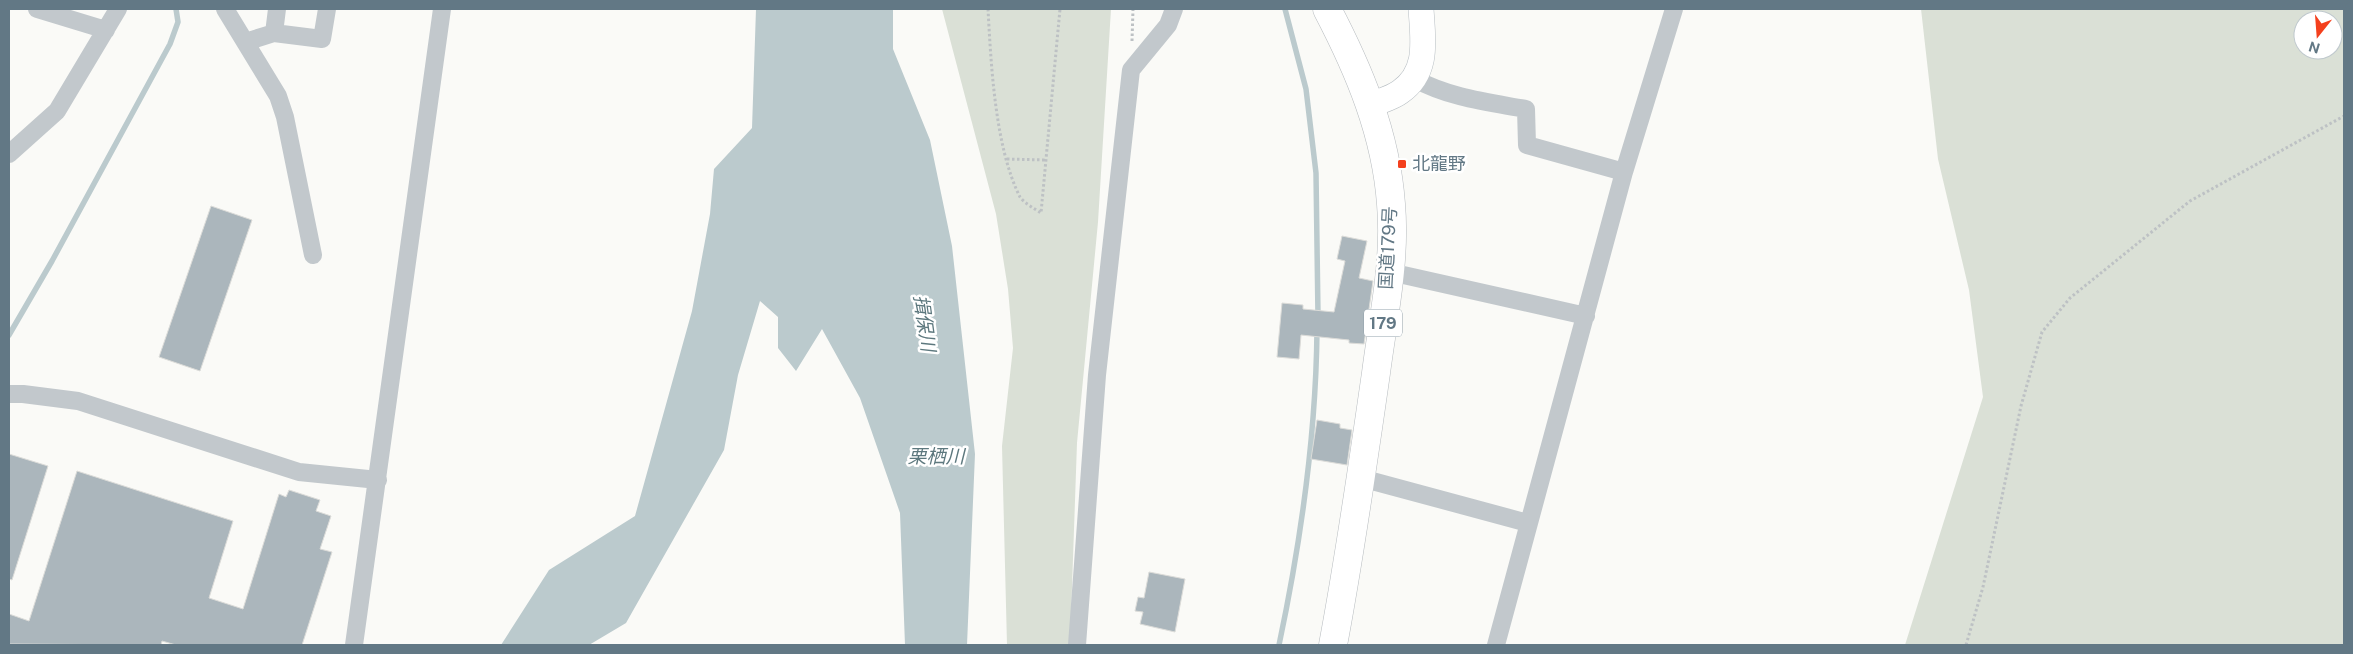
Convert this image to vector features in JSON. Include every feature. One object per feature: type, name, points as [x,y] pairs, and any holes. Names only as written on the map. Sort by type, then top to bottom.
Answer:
[{"type":"highway","name":"国道179号","points":[[1327,9],[1348,48],[1371,105],[1381,144],[1390,196],[1393,232],[1390,272],[1361,478],[1333,645]]},
{"type":"street","points":[[37,9],[106,30]]},
{"type":"street","points":[[9,154],[57,112],[118,9]]},
{"type":"street","points":[[225,9],[278,96],[285,117],[313,255]]},
{"type":"street","points":[[274,33],[277,9]]},
{"type":"street","points":[[245,42],[274,33],[322,39],[327,9]]},
{"type":"street","points":[[354,645],[442,9]]},
{"type":"street","points":[[1077,645],[1098,365],[1131,70],[1168,24],[1174,9]]},
{"type":"street","points":[[1371,105],[1399,93],[1415,79],[1424,54],[1421,9]]},
{"type":"street","points":[[1496,645],[1624,172],[1674,9]]},
{"type":"street","points":[[1415,79],[1429,87],[1460,97],[1526,109],[1527,146],[1624,172]]},
{"type":"street","points":[[1390,272],[1586,316]]},
{"type":"street","points":[[9,394],[78,401],[299,472],[378,480]]},
{"type":"street","points":[[1361,478],[1528,523]]},
{"type":"path","points":[[988,9],[997,113],[1007,159],[1021,198],[1041,213],[1060,9]]},
{"type":"path","points":[[1966,645],[1983,587],[2021,406],[2042,332],[2070,298],[2190,201],[2344,116]]},
{"type":"path","points":[[1007,159],[1046,160]]},
{"type":"shaded area","points":[[942,9],[1111,9],[1098,222],[1077,443],[1070,645],[1007,645],[1002,446],[1013,348],[1008,289],[996,214]]},
{"type":"shaded area","points":[[1921,9],[2344,9],[2344,645],[1905,645],[1983,397],[1969,290],[1938,159]]},
{"type":"water","points":[[756,9],[893,9],[893,49],[930,140],[952,246],[975,454],[967,645],[905,645],[900,513],[860,398],[822,329],[796,371],[778,348],[778,317],[760,301],[738,375],[724,450],[626,623],[589,645],[501,645],[549,570],[635,516],[692,311],[710,214],[714,169],[752,128]]},
{"type":"building","points":[[211,206],[252,220],[200,371],[159,357]]},
{"type":"building","points":[[1342,236],[1367,241],[1359,278],[1373,281],[1364,344],[1349,343],[1349,340],[1301,335],[1299,359],[1277,357],[1282,303],[1303,305],[1303,309],[1334,312],[1345,261],[1337,259]]},
{"type":"building","points":[[1317,420],[1340,424],[1340,428],[1352,430],[1347,465],[1311,459]]},
{"type":"building","points":[[9,454],[48,466],[12,580],[9,579]]},
{"type":"building","points":[[77,471],[233,521],[209,598],[243,609],[279,494],[286,497],[289,490],[320,500],[316,511],[331,516],[320,549],[332,552],[302,645],[176,645],[162,641],[161,645],[9,644],[9,614],[29,621]]},
{"type":"building","points":[[1149,572],[1185,579],[1175,632],[1140,624],[1143,612],[1135,611],[1138,597],[1144,598]]},
{"type":"waterway","points":[[9,335],[52,261],[170,44],[178,22],[176,9]]},
{"type":"waterway","points":[[1285,9],[1306,89],[1316,173],[1318,316]]},
{"type":"waterway","points":[[1279,645],[1306,489],[1314,410],[1317,330]]},
{"type":"place","name":"北龍野","points":[[1402,164]]},
{"type":"water label","name":"揖保川","points":[[925,323]]},
{"type":"water label","name":"栗栖川","points":[[936,456]]}]
